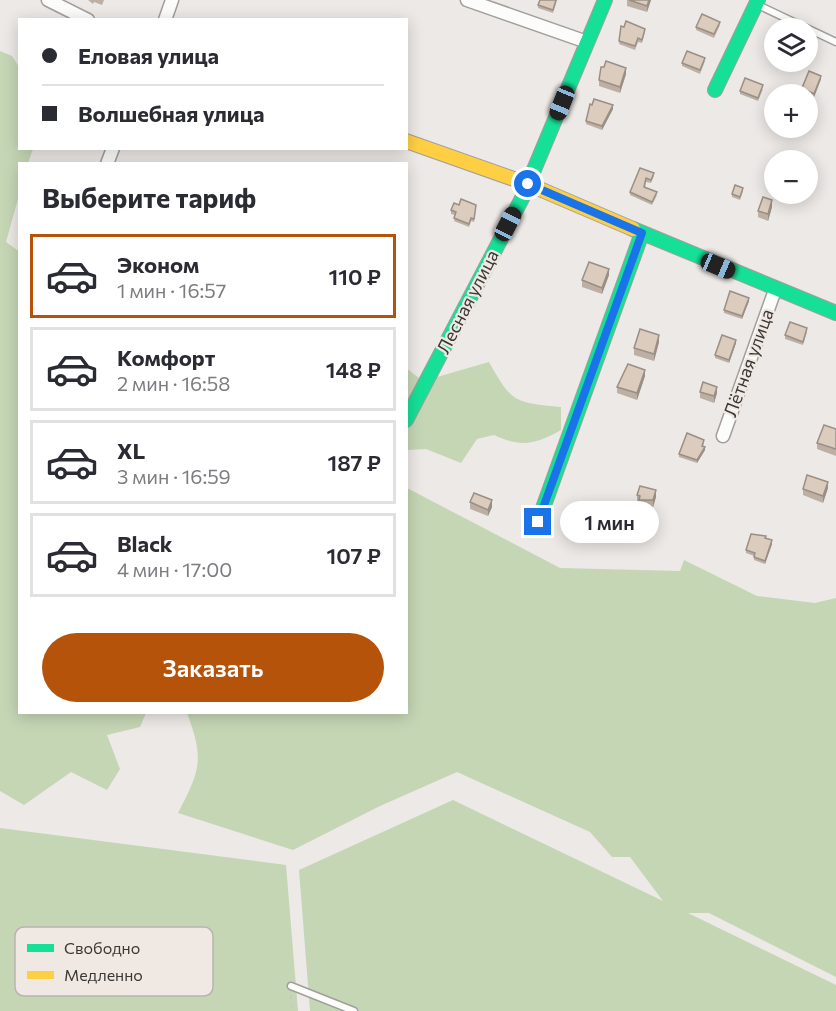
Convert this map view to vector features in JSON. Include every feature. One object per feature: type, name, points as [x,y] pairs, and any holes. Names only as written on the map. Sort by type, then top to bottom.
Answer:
[{"type":"street","points":[[48,0],[84,18]]},
{"type":"street","points":[[166,18],[172,0]]},
{"type":"street","points":[[466,0],[587,42]]},
{"type":"street","name":"Лесная улица","points":[[408,416],[529,184],[605,0]]},
{"type":"street","points":[[715,90],[757,2]]},
{"type":"street","points":[[408,142],[529,184],[775,290],[836,313]]},
{"type":"street","points":[[538,522],[642,233]]},
{"type":"street","name":"Лётная улица","points":[[723,436],[775,290]]},
{"type":"lane","points":[[757,2],[836,42]]},
{"type":"lane","points":[[291,986],[354,1011]]},
{"type":"path","points":[[291,986],[292,1011]]},
{"type":"green space","points":[[0,51],[12,56],[18,65],[18,150],[33,150],[28,162],[18,162],[18,199],[6,242],[18,251],[18,714],[146,714],[140,727],[107,735],[120,769],[107,790],[71,772],[24,805],[0,791]]},
{"type":"green space","points":[[489,362],[503,386],[516,398],[533,404],[561,407],[561,430],[544,439],[528,443],[512,442],[494,435],[477,439],[461,463],[426,449],[408,450],[408,370],[423,381]]},
{"type":"green space","points":[[408,489],[560,568],[680,571],[684,560],[757,596],[815,603],[836,598],[836,977],[709,913],[688,913],[836,985],[836,1011],[310,1011],[299,870],[453,800],[663,901],[630,857],[612,857],[590,832],[457,772],[380,806],[293,850],[178,813],[192,785],[198,764],[198,753],[187,714],[408,714]]},
{"type":"green space","points":[[0,828],[286,865],[298,1011],[0,1011]]},
{"type":"building","points":[[540,0],[556,0],[553,10],[538,5]]},
{"type":"building","points":[[629,0],[649,0],[647,6]]},
{"type":"building","points":[[702,14],[720,22],[714,34],[696,27]]},
{"type":"building","points":[[626,21],[645,29],[642,40],[638,38],[635,46],[619,41],[621,26],[624,27]]},
{"type":"building","points":[[687,51],[705,58],[700,70],[682,63]]},
{"type":"building","points":[[606,61],[626,68],[620,87],[599,80],[601,67],[604,67]]},
{"type":"building","points":[[809,72],[821,76],[818,84],[804,84]]},
{"type":"building","points":[[745,78],[763,85],[758,98],[740,91]]},
{"type":"building","points":[[594,99],[613,105],[602,126],[586,121],[590,104],[592,105]]},
{"type":"building","points":[[640,168],[654,173],[651,180],[646,178],[644,187],[657,192],[652,202],[630,192]]},
{"type":"building","points":[[735,185],[743,188],[740,197],[732,194]]},
{"type":"building","points":[[764,197],[764,204],[771,204],[768,214],[758,211]]},
{"type":"building","points":[[461,199],[476,205],[474,219],[471,218],[469,224],[454,218],[456,212],[451,210],[454,203],[459,205]]},
{"type":"building","points":[[589,262],[609,269],[602,288],[582,280]]},
{"type":"building","points":[[730,291],[749,298],[742,316],[724,310]]},
{"type":"building","points":[[790,322],[807,328],[803,342],[785,335]]},
{"type":"building","points":[[640,329],[659,335],[654,354],[634,348]]},
{"type":"building","points":[[722,335],[736,340],[729,360],[715,355]]},
{"type":"building","points":[[628,364],[645,370],[637,393],[617,387]]},
{"type":"building","points":[[703,382],[717,387],[714,396],[700,392]]},
{"type":"building","points":[[824,425],[836,429],[836,449],[817,443]]},
{"type":"building","points":[[687,433],[704,440],[702,446],[705,447],[697,460],[679,454]]},
{"type":"building","points":[[807,475],[828,482],[823,496],[803,489]]},
{"type":"building","points":[[640,486],[656,490],[653,500],[639,500],[640,496],[637,495]]},
{"type":"building","points":[[474,493],[492,500],[488,510],[470,502]]},
{"type":"building","points":[[751,534],[766,536],[765,538],[772,540],[765,561],[754,557],[755,553],[746,550]]},
{"type":"traffic: fast","points":[[528,184],[605,0]]},
{"type":"traffic: fast","points":[[715,90],[758,0]]},
{"type":"traffic: fast","points":[[408,416],[529,185]]},
{"type":"traffic: fast","points":[[633,229],[836,313]]},
{"type":"traffic: fast","points":[[538,522],[642,233]]},
{"type":"traffic: slow","points":[[408,142],[528,184],[633,229]]},
{"type":"route","points":[[528,184],[642,233],[538,522]]}]
